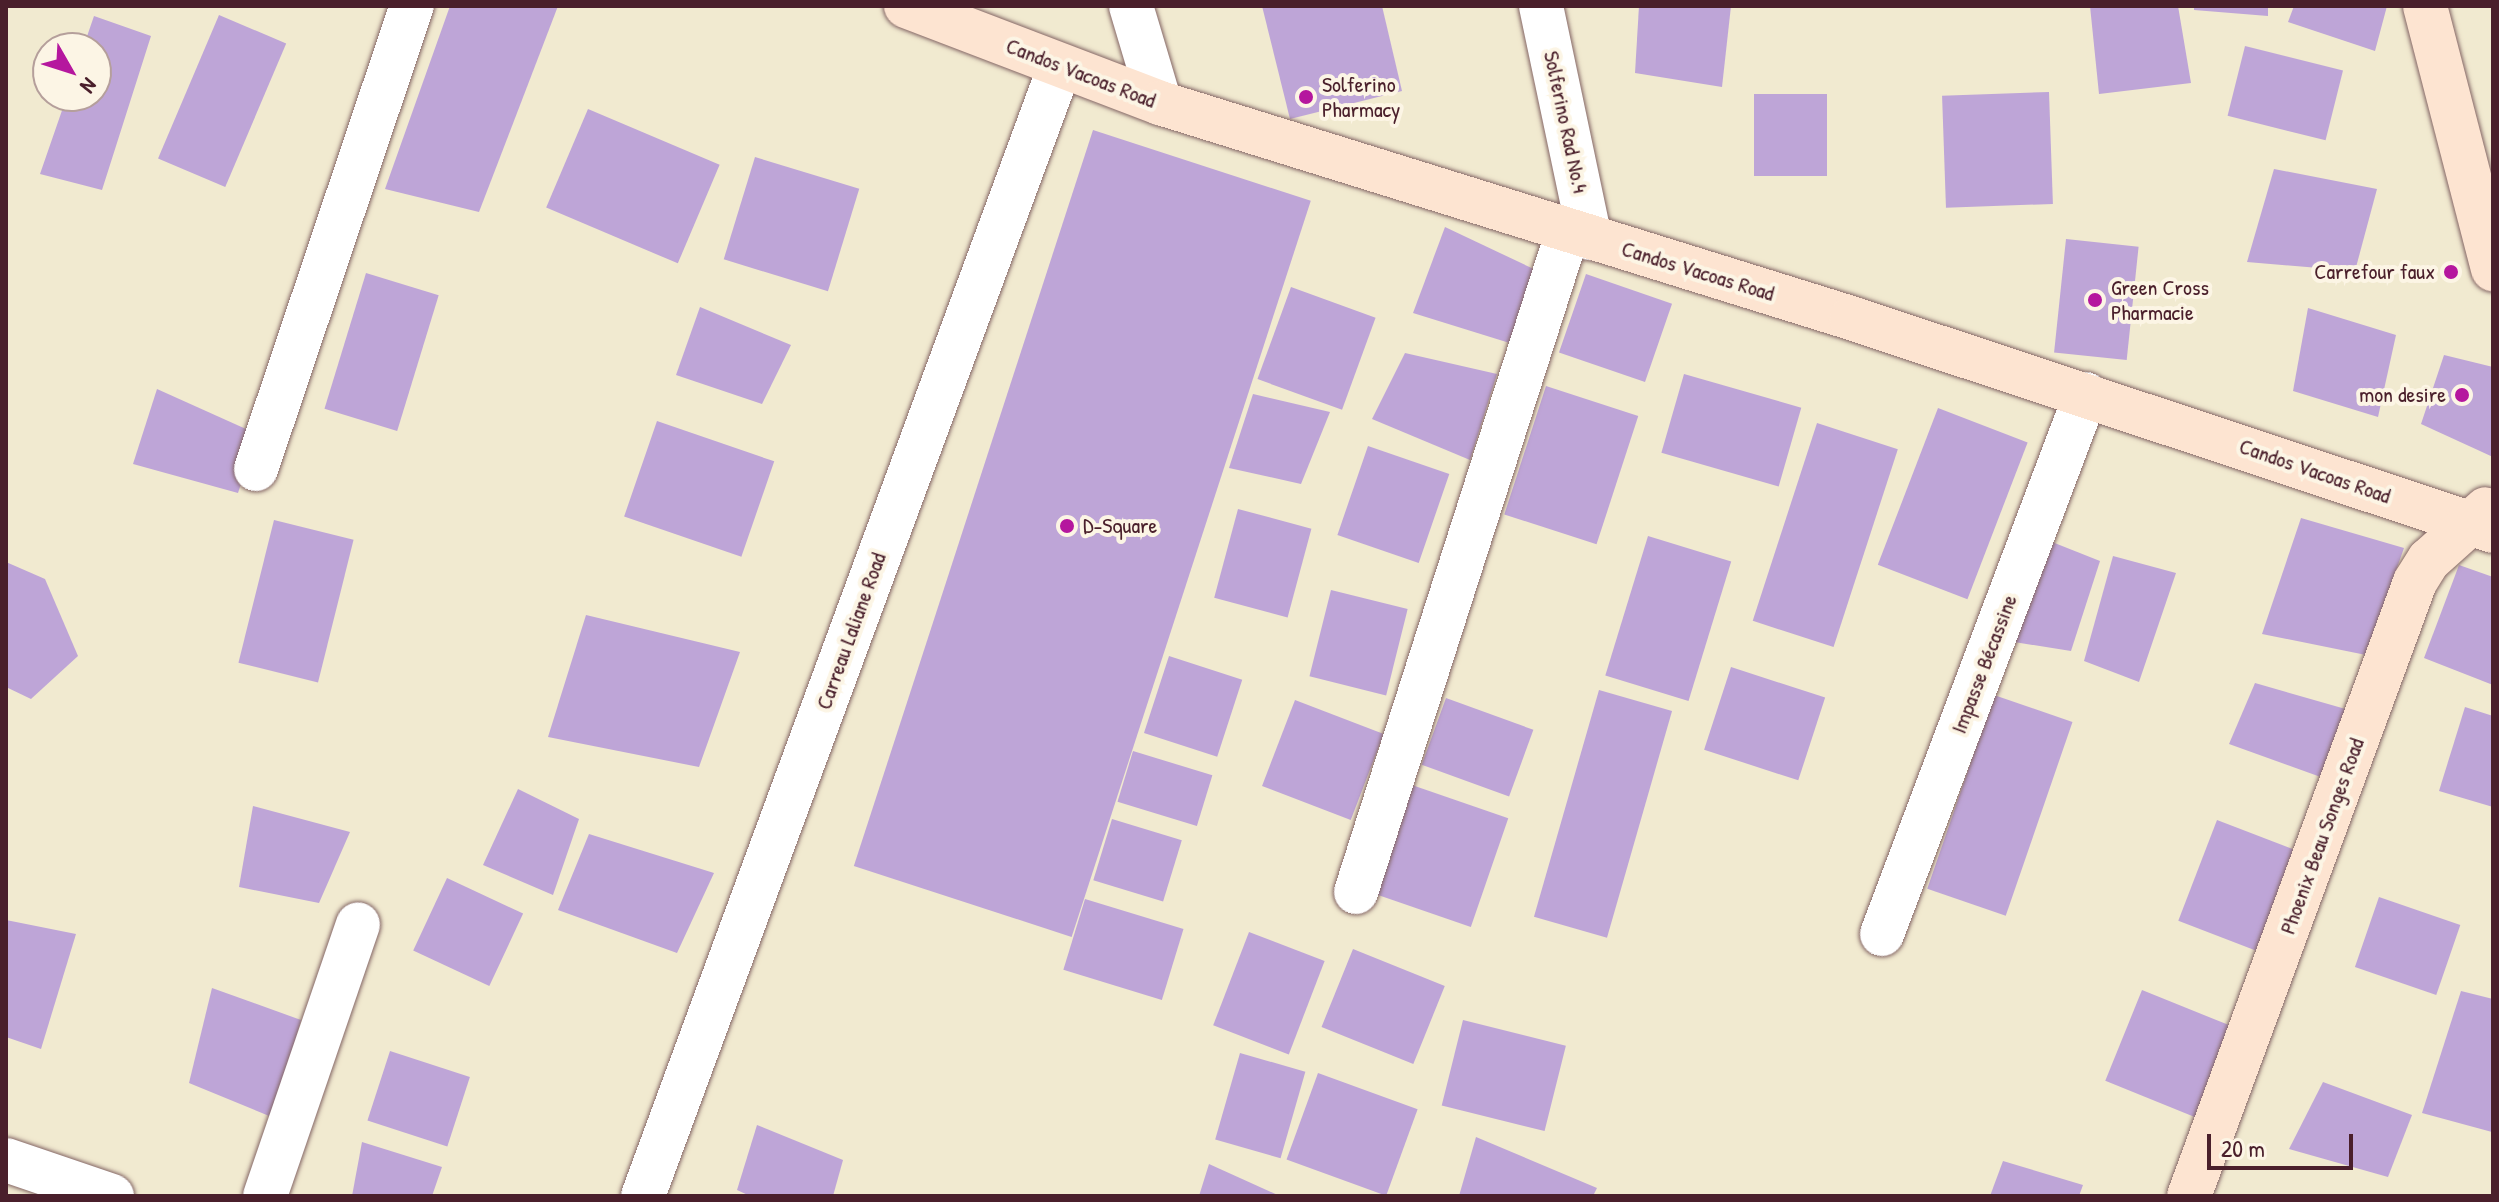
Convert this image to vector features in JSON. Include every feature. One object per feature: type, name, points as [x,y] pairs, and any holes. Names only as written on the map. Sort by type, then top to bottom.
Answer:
[{"type":"main road","name":"Candos Vacoas Road","points":[[906,6],[1160,103],[2485,519]]},
{"type":"main road","points":[[2425,6],[2493,269]]},
{"type":"main road","name":"Phoenix Beau Songes Road","points":[[2189,1196],[2415,582],[2429,560],[2485,519]]},
{"type":"street","points":[[256,469],[412,6]]},
{"type":"street","points":[[1131,6],[1160,103]]},
{"type":"street","name":"Solferino Rad No.4","points":[[1541,6],[1579,234]]},
{"type":"street","name":"Carreau Laliane Road","points":[[643,1196],[1060,66]]},
{"type":"street","points":[[1356,892],[1579,234]]},
{"type":"street","name":"Impasse Bécassine","points":[[1882,934],[2086,394]]},
{"type":"street","points":[[265,1196],[358,925]]},
{"type":"street","points":[[6,1160],[112,1196]]},
{"type":"building","points":[[450,6],[558,6],[479,212],[385,189]]},
{"type":"building","points":[[1262,6],[1382,6],[1402,91],[1290,119]]},
{"type":"building","points":[[1639,6],[1731,6],[1722,87],[1635,73]]},
{"type":"building","points":[[2090,6],[2178,6],[2191,83],[2099,94]]},
{"type":"building","points":[[2194,6],[2268,6],[2268,16],[2194,10]]},
{"type":"building","points":[[2294,6],[2387,6],[2375,51],[2288,22]]},
{"type":"building","points":[[219,15],[286,44],[225,187],[158,159]]},
{"type":"building","points":[[94,16],[151,36],[102,190],[40,174],[61,112],[112,112],[112,32],[88,32]]},
{"type":"building","points":[[2245,46],[2343,70],[2326,140],[2228,116]]},
{"type":"building","points":[[2049,92],[2053,204],[1946,208],[1942,96]]},
{"type":"building","points":[[1754,94],[1827,94],[1827,176],[1754,176]]},
{"type":"building","points":[[588,109],[720,165],[678,263],[546,207]]},
{"type":"building","name":"D-Square","points":[[1093,130],[1311,201],[1072,937],[854,866]]},
{"type":"building","points":[[755,157],[859,189],[828,291],[724,259]]},
{"type":"building","points":[[2274,169],[2377,189],[2355,271],[2247,262]]},
{"type":"building","points":[[1445,227],[1538,271],[1516,345],[1413,313]]},
{"type":"building","name":"Green Cross Pharmacie","points":[[2066,239],[2139,247],[2127,360],[2054,352]]},
{"type":"building","points":[[366,273],[439,295],[397,431],[324,409]]},
{"type":"building","points":[[1586,274],[1672,304],[1645,382],[1559,352]]},
{"type":"building","points":[[1291,287],[1376,318],[1342,410],[1257,379]]},
{"type":"building","points":[[700,307],[791,345],[762,404],[676,375]]},
{"type":"building","points":[[2308,308],[2396,335],[2378,417],[2293,391]]},
{"type":"building","points":[[1405,353],[1497,374],[1470,460],[1372,419]]},
{"type":"building","name":"mon desire","points":[[2444,355],[2493,367],[2493,457],[2421,424]]},
{"type":"building","points":[[1684,374],[1801,408],[1779,486],[1661,453]]},
{"type":"building","points":[[1546,386],[1638,416],[1597,544],[1504,514]]},
{"type":"building","points":[[157,389],[257,434],[238,493],[133,464]]},
{"type":"building","points":[[1253,394],[1330,412],[1301,484],[1229,468]]},
{"type":"building","points":[[1938,408],[2028,442],[1967,599],[1878,565]]},
{"type":"building","points":[[657,421],[774,461],[741,557],[624,516]]},
{"type":"building","points":[[1817,423],[1898,449],[1834,647],[1753,621]]},
{"type":"building","points":[[1368,446],[1449,474],[1419,563],[1337,535]]},
{"type":"building","points":[[1238,509],[1311,529],[1288,618],[1214,598]]},
{"type":"building","points":[[2301,518],[2404,548],[2366,655],[2262,634]]},
{"type":"building","points":[[274,520],[354,540],[318,682],[238,663]]},
{"type":"building","points":[[1648,536],[1731,561],[1689,701],[1605,676]]},
{"type":"building","points":[[2047,540],[2100,561],[2071,651],[2008,641]]},
{"type":"building","points":[[2113,556],[2176,573],[2139,682],[2084,661]]},
{"type":"building","points":[[6,562],[45,579],[78,656],[31,699],[6,687]]},
{"type":"building","points":[[2459,565],[2493,577],[2493,685],[2424,658]]},
{"type":"building","points":[[1331,590],[1408,609],[1386,695],[1309,676]]},
{"type":"building","points":[[586,615],[740,652],[699,767],[548,737]]},
{"type":"building","points":[[1169,656],[1242,680],[1217,757],[1144,733]]},
{"type":"building","points":[[1731,667],[1825,698],[1798,780],[1704,750]]},
{"type":"building","points":[[2255,683],[2349,710],[2329,780],[2229,744]]},
{"type":"building","points":[[1599,690],[1672,711],[1607,938],[1534,917]]},
{"type":"building","points":[[1994,695],[2072,722],[2006,916],[1927,889]]},
{"type":"building","points":[[1446,698],[1533,730],[1509,797],[1422,765]]},
{"type":"building","points":[[1295,700],[1384,734],[1351,820],[1262,786]]},
{"type":"building","points":[[2465,707],[2493,716],[2493,807],[2439,791]]},
{"type":"building","points":[[1133,751],[1212,775],[1197,826],[1118,802]]},
{"type":"building","points":[[1409,784],[1508,818],[1471,927],[1372,893]]},
{"type":"building","points":[[518,789],[579,819],[553,895],[483,865]]},
{"type":"building","points":[[253,806],[350,832],[319,903],[239,887]]},
{"type":"building","points":[[1112,819],[1182,840],[1163,902],[1093,880]]},
{"type":"building","points":[[2217,820],[2305,854],[2266,955],[2178,921]]},
{"type":"building","points":[[589,834],[714,873],[677,953],[558,910]]},
{"type":"building","points":[[447,878],[523,913],[489,986],[413,951]]},
{"type":"building","points":[[2379,897],[2460,925],[2436,995],[2355,967]]},
{"type":"building","points":[[1085,899],[1183,929],[1162,1000],[1063,970]]},
{"type":"building","points":[[6,920],[76,934],[41,1049],[6,1037]]},
{"type":"building","points":[[1249,932],[1325,961],[1289,1054],[1213,1025]]},
{"type":"building","points":[[1353,949],[1445,986],[1413,1064],[1322,1027]]},
{"type":"building","points":[[212,988],[301,1020],[274,1118],[189,1083]]},
{"type":"building","points":[[2142,990],[2237,1029],[2201,1119],[2105,1081]]},
{"type":"building","points":[[2461,991],[2493,999],[2492,1132],[2422,1113]]},
{"type":"building","points":[[1463,1020],[1566,1046],[1545,1131],[1442,1105]]},
{"type":"building","points":[[390,1051],[470,1077],[447,1146],[367,1120]]},
{"type":"building","points":[[1240,1053],[1305,1072],[1281,1158],[1215,1140]]},
{"type":"building","points":[[1318,1073],[1418,1109],[1386,1196],[1287,1159]]},
{"type":"building","points":[[2323,1082],[2412,1115],[2388,1177],[2289,1149]]},
{"type":"building","points":[[757,1125],[843,1160],[833,1196],[750,1196],[737,1190]]},
{"type":"building","points":[[1476,1137],[1597,1188],[1593,1196],[1459,1196]]},
{"type":"building","points":[[362,1142],[442,1167],[432,1196],[352,1196]]},
{"type":"building","points":[[2003,1161],[2083,1185],[2079,1196],[1990,1196]]},
{"type":"building","points":[[1209,1164],[1280,1196],[1199,1196]]},
{"type":"place","name":"Solferino Pharmacy","points":[[1306,97]]},
{"type":"place","name":"Carrefour faux","points":[[2451,272]]},
{"type":"place","name":"Green Cross Pharmacie","points":[[2095,300]]},
{"type":"place","name":"mon desire","points":[[2462,395]]},
{"type":"place","name":"D-Square","points":[[1067,526]]}]
